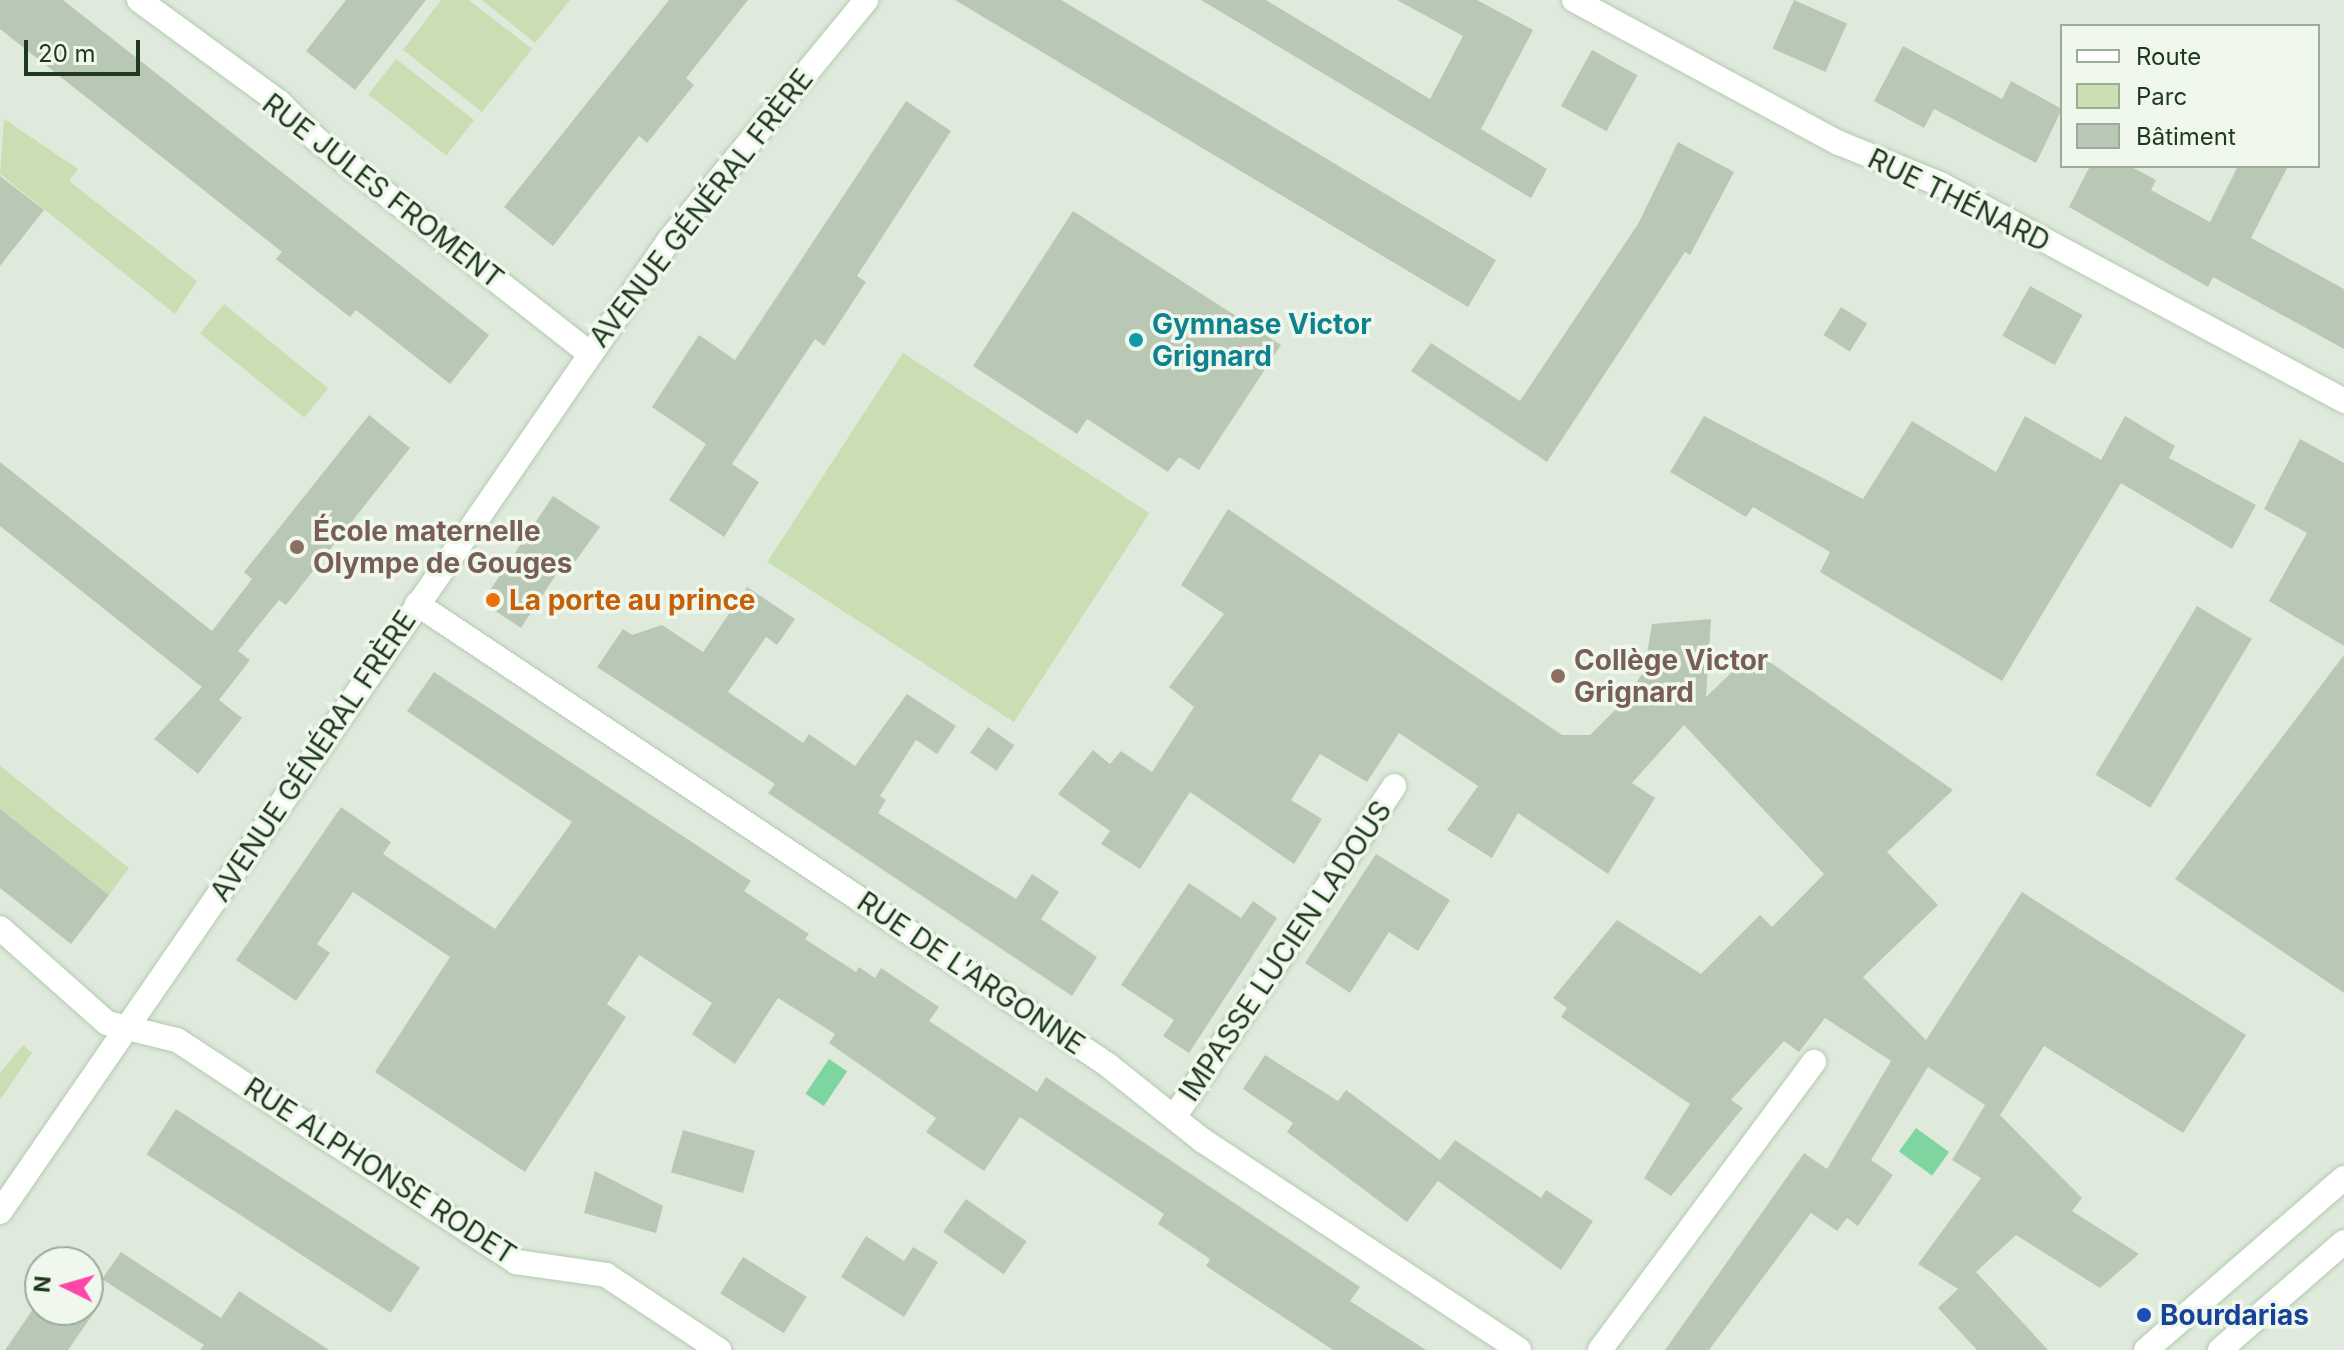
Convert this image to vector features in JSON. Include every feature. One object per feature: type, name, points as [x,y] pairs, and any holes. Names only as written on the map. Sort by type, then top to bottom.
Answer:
[{"type":"street","name":"RUE JULES FROMENT","points":[[139,0],[288,109],[316,139],[589,353]]},
{"type":"street","name":"AVENUE GÉNÉRAL FRÈRE","points":[[0,1212],[670,239],[866,0]]},
{"type":"street","name":"RUE THÉNARD","points":[[1574,0],[1839,143],[1940,184],[2344,401]]},
{"type":"street","name":"RUE DE L'ARGONNE","points":[[417,604],[1519,1350]]},
{"type":"street","name":"IMPASSE LUCIEN LADOUS","points":[[1175,1116],[1394,786]]},
{"type":"street","name":"RUE ALPHONSE RODET","points":[[0,928],[107,1023],[177,1040],[516,1262],[606,1275],[719,1350]]},
{"type":"street","points":[[1600,1350],[1814,1062]]},
{"type":"street","points":[[2146,1350],[2344,1178]]},
{"type":"street","points":[[2220,1350],[2344,1242]]},
{"type":"green space","points":[[441,0],[469,0],[532,49],[482,112],[403,50]]},
{"type":"green space","points":[[482,0],[570,0],[535,43]]},
{"type":"green space","points":[[396,59],[474,120],[446,155],[368,94]]},
{"type":"green space","points":[[4,119],[78,169],[69,181],[197,281],[175,314],[0,174]]},
{"type":"green space","points":[[224,304],[328,388],[304,418],[200,334]]},
{"type":"green space","points":[[903,353],[1150,513],[1014,722],[767,562]]},
{"type":"green space","points":[[0,766],[129,868],[109,895],[0,809]]},
{"type":"green space","points":[[23,1045],[32,1053],[0,1100],[0,1073]]},
{"type":"shaded area","points":[[829,1059],[847,1071],[824,1106],[806,1094]]},
{"type":"shaded area","points":[[1916,1128],[1949,1152],[1932,1176],[1899,1151]]},
{"type":"building","points":[[0,0],[63,0],[489,335],[450,384],[356,310],[350,317],[276,259],[282,252],[0,29]]},
{"type":"building","points":[[346,0],[426,0],[355,90],[306,51]]},
{"type":"building","points":[[669,0],[748,0],[686,78],[694,85],[647,143],[639,136],[553,246],[504,207]]},
{"type":"building","points":[[955,0],[1061,0],[1496,260],[1468,307]]},
{"type":"building","points":[[1201,0],[1266,0],[1430,99],[1463,36],[1397,0],[1477,0],[1533,30],[1481,129],[1547,169],[1531,198]]},
{"type":"building","points":[[1794,0],[1847,24],[1825,72],[1772,48]]},
{"type":"building","points":[[1903,46],[2002,99],[2011,81],[2060,108],[2060,113],[2036,163],[1934,109],[1924,128],[1874,101]]},
{"type":"building","points":[[1592,50],[1637,75],[1606,131],[1561,106]]},
{"type":"building","points":[[906,101],[951,131],[857,276],[866,282],[824,346],[815,339],[732,464],[759,482],[724,537],[669,500],[706,444],[652,407],[699,335],[735,360]]},
{"type":"building","points":[[1678,142],[1734,172],[1690,255],[1685,252],[1547,462],[1411,371],[1431,343],[1520,401],[1638,224]]},
{"type":"building","points":[[2089,168],[2134,168],[2156,180],[2151,190],[2210,222],[2237,168],[2287,168],[2251,238],[2344,289],[2344,349],[2213,277],[2208,287],[2069,207]]},
{"type":"building","points":[[0,176],[44,210],[0,266]]},
{"type":"building","name":"Gymnase Victor Grignard","points":[[1073,211],[1281,345],[1199,470],[1179,457],[1168,472],[1087,419],[1077,434],[973,366]]},
{"type":"building","points":[[2030,286],[2082,315],[2055,365],[2002,336]]},
{"type":"building","points":[[1841,307],[1867,323],[1850,351],[1824,335]]},
{"type":"building","points":[[369,415],[410,448],[286,605],[279,600],[238,651],[250,660],[219,700],[242,718],[198,774],[154,739],[202,687],[0,526],[0,462],[212,631],[252,579],[244,572]]},
{"type":"building","points":[[1704,416],[1863,499],[1912,421],[1996,472],[2025,416],[2101,460],[2125,416],[2175,446],[2169,458],[2256,505],[2232,549],[2121,483],[2002,681],[1820,572],[1830,552],[1753,507],[1746,517],[1670,472]]},
{"type":"building","points":[[2300,439],[2344,463],[2344,646],[2269,601],[2307,533],[2264,509]]},
{"type":"building","points":[[553,496],[600,527],[574,563],[567,558],[521,628],[482,602]]},
{"type":"building","points":[[1228,509],[1562,735],[1590,735],[1625,700],[1644,671],[1652,624],[1711,619],[1706,697],[1754,651],[1953,790],[1887,852],[1938,905],[1863,977],[1926,1040],[2022,892],[2246,1035],[2183,1133],[2044,1046],[2000,1115],[2082,1198],[2072,1211],[2139,1254],[2100,1288],[2016,1235],[1976,1272],[2048,1350],[1977,1350],[1938,1308],[1958,1289],[1918,1264],[1981,1178],[1952,1160],[1985,1105],[1928,1067],[1871,1160],[1893,1175],[1858,1226],[1847,1218],[1837,1231],[1811,1213],[1709,1350],[1665,1350],[1804,1153],[1827,1169],[1891,1061],[1825,1018],[1799,1052],[1784,1041],[1731,1100],[1743,1108],[1671,1196],[1644,1178],[1690,1104],[1561,1017],[1567,1008],[1553,998],[1617,920],[1701,974],[1760,915],[1772,927],[1824,874],[1684,725],[1632,783],[1655,798],[1608,874],[1518,813],[1492,858],[1447,830],[1478,786],[1399,733],[1367,782],[1320,754],[1291,800],[1322,819],[1294,864],[1190,792],[1140,869],[1101,844],[1110,831],[1058,794],[1093,750],[1110,764],[1121,751],[1152,772],[1194,707],[1169,687],[1224,614],[1181,585]]},
{"type":"building","points":[[747,587],[795,619],[777,645],[766,637],[728,692],[803,743],[809,734],[855,766],[907,694],[956,726],[937,754],[916,740],[880,796],[886,800],[878,813],[1016,899],[1032,874],[1059,892],[1041,919],[1097,957],[1072,996],[768,793],[775,784],[597,667],[623,629],[632,635],[662,625],[703,652]]},
{"type":"building","points":[[2197,606],[2252,639],[2150,808],[2096,775]]},
{"type":"building","points":[[2344,655],[2344,993],[2175,879]]},
{"type":"building","points":[[434,672],[751,881],[744,891],[809,934],[805,939],[856,972],[859,967],[875,978],[881,968],[939,1007],[929,1021],[1037,1092],[1046,1077],[1360,1287],[1350,1301],[1426,1350],[1333,1350],[1206,1266],[1210,1259],[1158,1224],[1164,1214],[1020,1117],[984,1171],[926,1132],[936,1118],[829,1043],[835,1034],[778,998],[735,1064],[692,1034],[712,1003],[639,955],[607,1004],[626,1017],[525,1172],[375,1072],[450,957],[353,892],[317,944],[330,953],[296,1001],[236,960],[341,807],[391,842],[383,854],[495,929],[572,822],[407,711]]},
{"type":"building","points":[[988,727],[1014,745],[996,771],[970,752]]},
{"type":"building","points":[[0,809],[109,895],[71,944],[0,888]]},
{"type":"building","points":[[1376,854],[1450,900],[1418,951],[1389,932],[1350,993],[1305,963]]},
{"type":"building","points":[[1189,883],[1241,918],[1253,901],[1277,918],[1189,1053],[1163,1036],[1174,1020],[1121,985]]},
{"type":"building","points":[[1265,1055],[1338,1101],[1346,1090],[1440,1160],[1455,1140],[1541,1198],[1546,1190],[1593,1221],[1561,1270],[1438,1181],[1407,1222],[1287,1132],[1293,1123],[1243,1089]]},
{"type":"building","points":[[176,1109],[420,1267],[391,1313],[147,1154]]},
{"type":"building","points":[[683,1130],[755,1151],[743,1193],[671,1172]]},
{"type":"building","points":[[595,1171],[663,1206],[656,1233],[584,1213]]},
{"type":"building","points":[[966,1199],[1027,1241],[1004,1274],[943,1232]]},
{"type":"building","points":[[866,1236],[904,1261],[913,1247],[938,1262],[904,1317],[841,1277]]},
{"type":"building","points":[[121,1252],[221,1318],[239,1291],[329,1350],[200,1350],[204,1345],[104,1280]]},
{"type":"building","points":[[743,1257],[807,1297],[784,1333],[720,1293]]},
{"type":"building","points":[[24,1322],[24,1326],[85,1326],[68,1350],[5,1350]]},
{"type":"place","name":"Gymnase Victor Grignard","points":[[1136,340]]},
{"type":"place","name":"École maternelle Olympe de Gouges","points":[[297,547]]},
{"type":"place","name":"La porte au prince","points":[[493,600]]},
{"type":"place","name":"Collège Victor Grignard","points":[[1558,676]]},
{"type":"place","name":"Bourdarias","points":[[2144,1315]]}]
